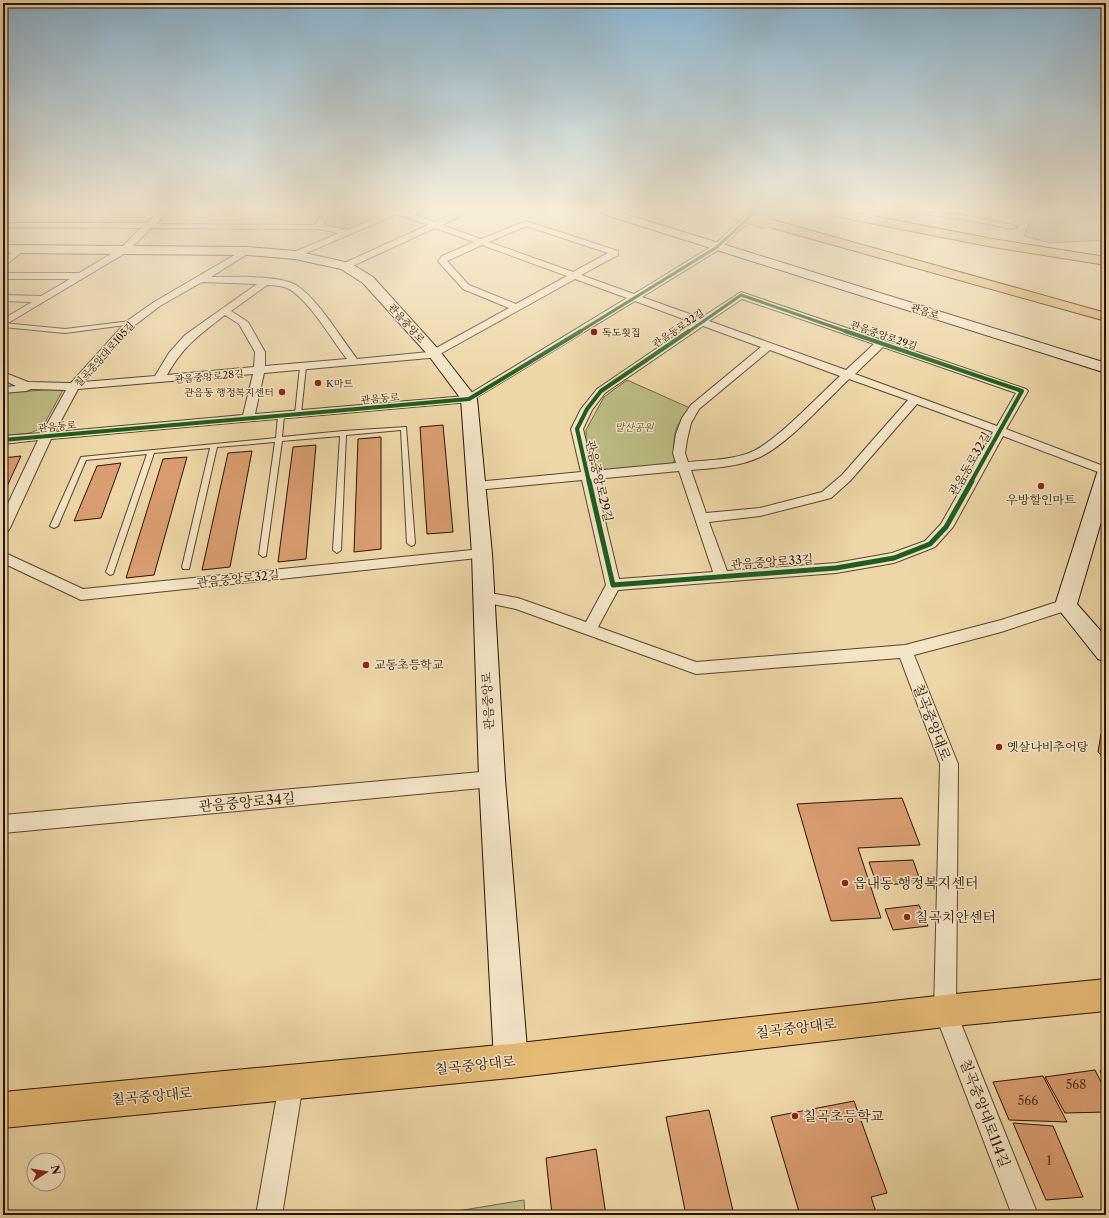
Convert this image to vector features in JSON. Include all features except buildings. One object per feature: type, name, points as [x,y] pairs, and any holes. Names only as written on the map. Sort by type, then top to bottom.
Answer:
[{"type":"main road","name":"관음중앙로","points":[[350,269],[368,280],[435,354],[469,399],[482,554],[492,779],[511,1061]]},
{"type":"main road","name":"관음로","points":[[787,269],[1106,368]]},
{"type":"main road","points":[[940,269],[1106,317]]},
{"type":"main road","points":[[953,269],[1106,306]]},
{"type":"main road","points":[[1106,472],[1066,605],[1106,653]]},
{"type":"main road","name":"칠곡중앙대로","points":[[3,1110],[291,1084],[511,1061],[945,1011],[1106,995]]},
{"type":"street","points":[[3,324],[94,269]]},
{"type":"street","name":"칠곡중앙대로105길","points":[[3,528],[46,437],[74,386],[130,323],[216,269]]},
{"type":"street","points":[[449,269],[466,287],[516,307]]},
{"type":"street","name":"관음동로32길","points":[[556,269],[915,399],[1106,472]]},
{"type":"street","name":"관음중앙로","points":[[435,354],[585,269]]},
{"type":"street","name":"관음동로","points":[[3,440],[469,399],[681,269]]},
{"type":"street","points":[[3,276],[82,276]]},
{"type":"street","points":[[198,279],[266,282],[291,286],[304,297],[354,362]]},
{"type":"street","name":"관음중앙로28길","points":[[158,380],[173,355],[189,337],[266,282]]},
{"type":"street","name":"관음동로32길","points":[[624,375],[703,323],[741,295]]},
{"type":"street","name":"관음중앙로29길","points":[[741,295],[1022,391]]},
{"type":"street","points":[[3,298],[42,299]]},
{"type":"street","name":"관음중앙로28길","points":[[225,311],[243,322],[260,352],[259,371]]},
{"type":"street","name":"관음중앙로29길","points":[[476,486],[734,461],[755,455],[780,438],[882,343]]},
{"type":"street","points":[[721,576],[679,453],[681,433],[687,418],[695,407],[769,346]]},
{"type":"street","name":"관음중앙로28길","points":[[3,390],[158,380],[435,354]]},
{"type":"street","points":[[248,419],[259,371]]},
{"type":"street","name":"관음중앙로28길","points":[[3,375],[11,381],[31,387]]},
{"type":"street","name":"관음중앙로29길","points":[[613,585],[586,475],[577,429],[586,409],[601,391],[624,375]]},
{"type":"street","name":"관음동로32길","points":[[930,544],[946,527],[1022,391]]},
{"type":"street","points":[[700,518],[760,512],[826,495],[846,478],[915,399]]},
{"type":"street","name":"관음중앙로33길","points":[[613,585],[836,568],[894,558],[930,544]]},
{"type":"street","name":"관음중앙로32길","points":[[4,559],[81,595],[482,554]]},
{"type":"street","points":[[589,630],[613,585]]},
{"type":"street","points":[[484,597],[518,604],[696,668],[905,651],[1001,626],[1066,605]]},
{"type":"street","name":"칠곡중앙대로","points":[[905,651],[949,764],[945,1011]]},
{"type":"street","name":"관음중앙로34길","points":[[3,824],[492,779]]},
{"type":"street","name":"칠곡중앙대로114길","points":[[945,1011],[1026,1215]]},
{"type":"street","points":[[269,1215],[291,1084]]},
{"type":"lane","points":[[3,324],[65,331],[130,323]]},
{"type":"lane","points":[[298,414],[304,367]]},
{"type":"lane","points":[[263,554],[281,416]]},
{"type":"lane","points":[[54,526],[83,458],[404,428],[411,542]]},
{"type":"lane","points":[[337,550],[343,433]]},
{"type":"lane","points":[[186,567],[214,446]]},
{"type":"lane","points":[[110,572],[151,452]]},
{"type":"green space","name":"말산공원","points":[[627,380],[690,408],[677,426],[674,437],[675,460],[670,465],[604,470],[591,466],[586,440],[586,430],[604,397]]},
{"type":"green space","points":[[63,390],[42,428],[30,433],[3,436],[3,393]]},
{"type":"green space","points":[[524,1200],[525,1215],[433,1215]]},
{"type":"cycle path","points":[[3,440],[469,399],[681,269]]},
{"type":"cycle path","points":[[741,295],[1022,391],[946,527],[930,544],[894,558],[836,568],[613,585],[577,429],[587,409],[601,391],[741,295]]},
{"type":"place","name":"독도횟집","points":[[594,332]]},
{"type":"place","name":"K마트","points":[[318,383]]},
{"type":"place","name":"관음동 행정복지센터","points":[[282,392]]},
{"type":"place","name":"우방할인마트","points":[[1041,486]]},
{"type":"place","name":"교동초등학교","points":[[366,665]]},
{"type":"place","name":"옛살나비추어탕","points":[[999,747]]},
{"type":"place","name":"읍내동 행정복지센터","points":[[845,883]]},
{"type":"place","name":"칠곡치안센터","points":[[907,917]]},
{"type":"place","name":"칠곡초등학교","points":[[795,1116]]}]
